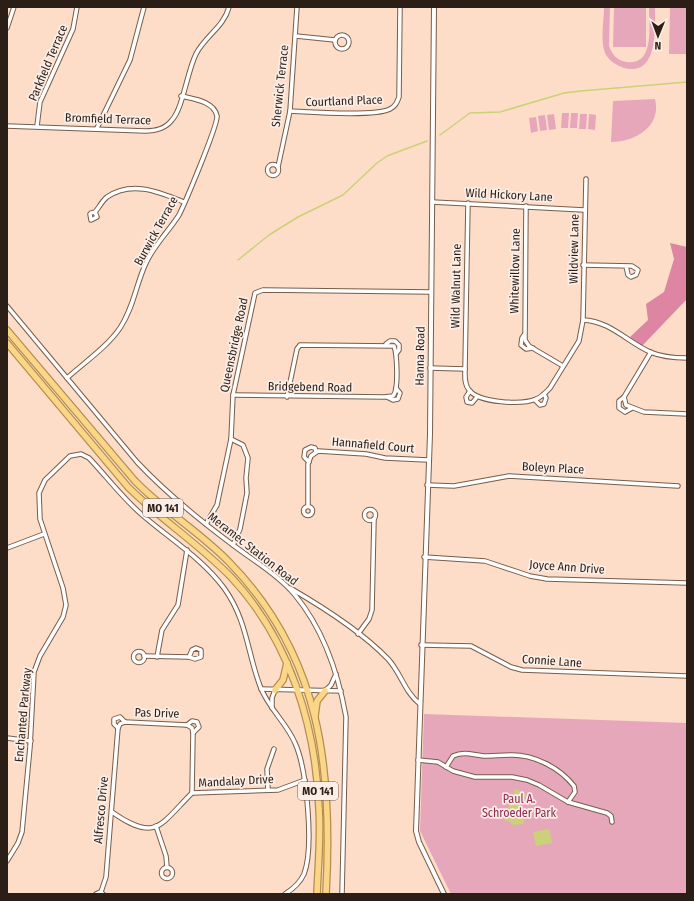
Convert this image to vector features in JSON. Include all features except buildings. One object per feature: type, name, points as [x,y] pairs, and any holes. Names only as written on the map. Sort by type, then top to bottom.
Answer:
[{"type":"highway","name":"MO 141","points":[[7,330],[135,481],[157,502],[216,550],[248,583],[282,633],[307,690],[324,762],[328,807],[326,894]]},
{"type":"highway","name":"MO 141","points":[[7,343],[128,487],[150,508],[210,556],[232,578],[260,614],[287,662],[298,690],[310,734],[317,779],[320,824],[317,894]]},
{"type":"highway","points":[[275,690],[283,680],[287,662]]},
{"type":"highway","points":[[315,719],[318,701],[325,691]]},
{"type":"street","points":[[7,28],[14,7]]},
{"type":"street","name":"Parkfield Terrace","points":[[36,126],[40,102],[73,30],[77,7]]},
{"type":"street","points":[[97,128],[130,60],[144,7]]},
{"type":"street","name":"Bromfield Terrace","points":[[7,126],[97,128],[145,131],[161,129],[173,119],[188,71],[197,52],[220,25],[226,16],[229,7]]},
{"type":"street","name":"Sherwick Terrace","points":[[278,167],[290,112],[297,7]]},
{"type":"street","name":"Courtland Place","points":[[290,112],[364,113],[388,110],[396,104],[399,96],[400,7]]},
{"type":"street","name":"Hanna Road","points":[[434,7],[430,368],[417,837],[444,894]]},
{"type":"street","points":[[296,36],[335,40]]},
{"type":"street","name":"Burwick Terrace","points":[[67,378],[110,340],[120,328],[130,311],[146,264],[179,214],[210,141],[217,115],[214,109],[206,103],[181,96]]},
{"type":"street","name":"Wildview Lane","points":[[544,394],[564,366],[579,341],[583,320],[584,210],[586,179]]},
{"type":"street","points":[[95,212],[99,204],[107,197],[130,189],[150,189],[184,202]]},
{"type":"street","name":"Wild Hickory Lane","points":[[432,202],[584,210]]},
{"type":"street","name":"Wild Walnut Lane","points":[[468,203],[465,369],[466,385],[470,391],[466,397],[467,402],[472,403],[478,397]]},
{"type":"street","name":"Whitewillow Lane","points":[[526,206],[524,335],[527,343],[533,348],[564,366]]},
{"type":"street","points":[[583,265],[626,266]]},
{"type":"street","name":"Queensbridge Road","points":[[206,524],[217,505],[231,439],[233,395],[253,300],[256,293],[259,291],[431,292]]},
{"type":"street","name":"Meramec Station Road","points":[[7,306],[137,462],[175,500],[286,586],[312,619],[331,654],[341,692],[346,728],[342,894]]},
{"type":"street","points":[[583,320],[599,322],[651,352],[665,357],[687,358]]},
{"type":"street","points":[[287,397],[297,349],[300,345],[386,344],[395,341],[399,350],[396,354]]},
{"type":"street","name":"Bridgebend Road","points":[[233,395],[287,397],[393,396],[396,388],[396,354],[394,346],[386,344]]},
{"type":"street","points":[[632,408],[625,412],[618,408],[619,401],[624,397],[651,352]]},
{"type":"street","points":[[430,368],[465,369]]},
{"type":"street","points":[[470,391],[478,397],[488,400],[535,400],[544,394],[546,400],[544,404],[540,405],[535,400]]},
{"type":"street","points":[[624,397],[626,405],[632,408],[654,413],[687,414]]},
{"type":"street","points":[[231,439],[243,445],[248,458],[246,497],[240,529],[233,545]]},
{"type":"street","name":"Hannafield Court","points":[[308,462],[304,457],[304,450],[311,447],[315,448],[316,452]]},
{"type":"street","name":"Hannafield Court","points":[[308,506],[308,462],[311,456],[316,452],[428,460]]},
{"type":"street","name":"Enchanted Parkway","points":[[7,862],[18,843],[22,832],[31,741],[34,672],[40,656],[63,617],[66,605],[63,588],[44,534],[38,506],[41,486],[49,475],[70,456],[81,454],[89,458],[131,505],[187,550]]},
{"type":"street","name":"Boleyn Place","points":[[427,484],[454,486],[516,476],[678,486]]},
{"type":"street","points":[[358,634],[369,619],[372,610],[374,519]]},
{"type":"street","points":[[7,548],[44,534]]},
{"type":"street","points":[[157,657],[162,630],[178,605],[187,550]]},
{"type":"street","points":[[187,550],[214,575],[234,604],[247,637],[255,672],[261,689],[296,744],[301,759],[305,780],[308,827],[305,868],[300,882],[285,894]]},
{"type":"street","name":"Joyce Ann Drive","points":[[424,557],[485,561],[530,576],[547,578],[687,583]]},
{"type":"street","points":[[286,586],[310,599],[358,634],[388,659],[410,696],[420,704]]},
{"type":"street","name":"Connie Lane","points":[[422,645],[471,646],[511,667],[522,670],[687,676]]},
{"type":"street","points":[[144,656],[189,657]]},
{"type":"street","points":[[325,691],[334,680],[336,673]]},
{"type":"street","points":[[261,689],[341,692]]},
{"type":"street","points":[[272,708],[272,698],[275,690]]},
{"type":"street","name":"Alfresco Drive","points":[[96,894],[102,893],[106,876],[118,728],[123,723],[120,717],[116,718],[113,722],[118,728]]},
{"type":"street","points":[[187,724],[192,720],[197,722],[199,727],[193,732],[192,793]]},
{"type":"street","name":"Pas Drive","points":[[123,723],[187,724],[192,728],[193,732]]},
{"type":"street","points":[[7,738],[31,741]]},
{"type":"street","points":[[268,790],[268,769],[274,749]]},
{"type":"street","points":[[446,767],[453,756],[463,753],[484,756],[517,755],[534,759],[549,766],[571,783],[575,792],[568,802]]},
{"type":"street","points":[[418,760],[434,761],[462,774],[475,778],[512,777],[527,780],[539,785],[568,802],[607,813],[612,822]]},
{"type":"street","name":"Mandalay Drive","points":[[156,826],[173,814],[192,793],[268,790],[287,787],[305,780]]},
{"type":"street","points":[[112,812],[135,826],[148,828],[156,826],[166,856],[167,867]]},
{"type":"green space","points":[[604,7],[610,7],[610,49],[618,59],[627,62],[636,61],[642,57],[646,51],[649,33],[649,7],[655,7],[653,48],[644,65],[635,69],[624,68],[618,66],[607,56],[603,42]]},
{"type":"green space","points":[[614,7],[646,7],[646,47],[613,47]]},
{"type":"green space","points":[[670,7],[687,7],[687,54],[669,54]]},
{"type":"green space","points":[[655,99],[656,109],[654,118],[644,131],[629,139],[611,142],[613,101]]},
{"type":"green space","points":[[562,113],[569,113],[568,128],[561,128]]},
{"type":"green space","points":[[571,113],[578,113],[577,128],[570,128]]},
{"type":"green space","points":[[554,114],[556,129],[549,130],[547,115]]},
{"type":"green space","points":[[580,114],[587,114],[586,129],[579,129]]},
{"type":"green space","points":[[589,114],[596,115],[595,130],[588,129]]},
{"type":"green space","points":[[545,115],[547,130],[540,131],[538,116]]},
{"type":"green space","points":[[536,117],[538,131],[531,133],[529,118]]},
{"type":"green space","name":"Paul A. Schroeder Park","points":[[424,714],[687,723],[687,894],[451,894],[420,831]]},
{"type":"shaded area","points":[[670,243],[687,247],[687,299],[642,346],[630,337],[648,320],[646,304],[664,292],[674,259]]},
{"type":"shaded area","points":[[515,789],[519,790],[521,794],[526,794],[526,797],[522,797],[523,802],[521,804],[512,799]]},
{"type":"shaded area","points":[[513,800],[521,806],[520,810],[525,817],[523,824],[513,825],[509,821],[502,819],[504,814],[508,815],[509,802]]},
{"type":"shaded area","points":[[549,829],[552,843],[536,846],[533,832]]},
{"type":"waterway","points":[[440,135],[470,113],[500,112],[564,93],[687,82]]},
{"type":"waterway","points":[[238,260],[269,235],[298,217],[343,195],[377,163],[387,156],[427,141]]}]
